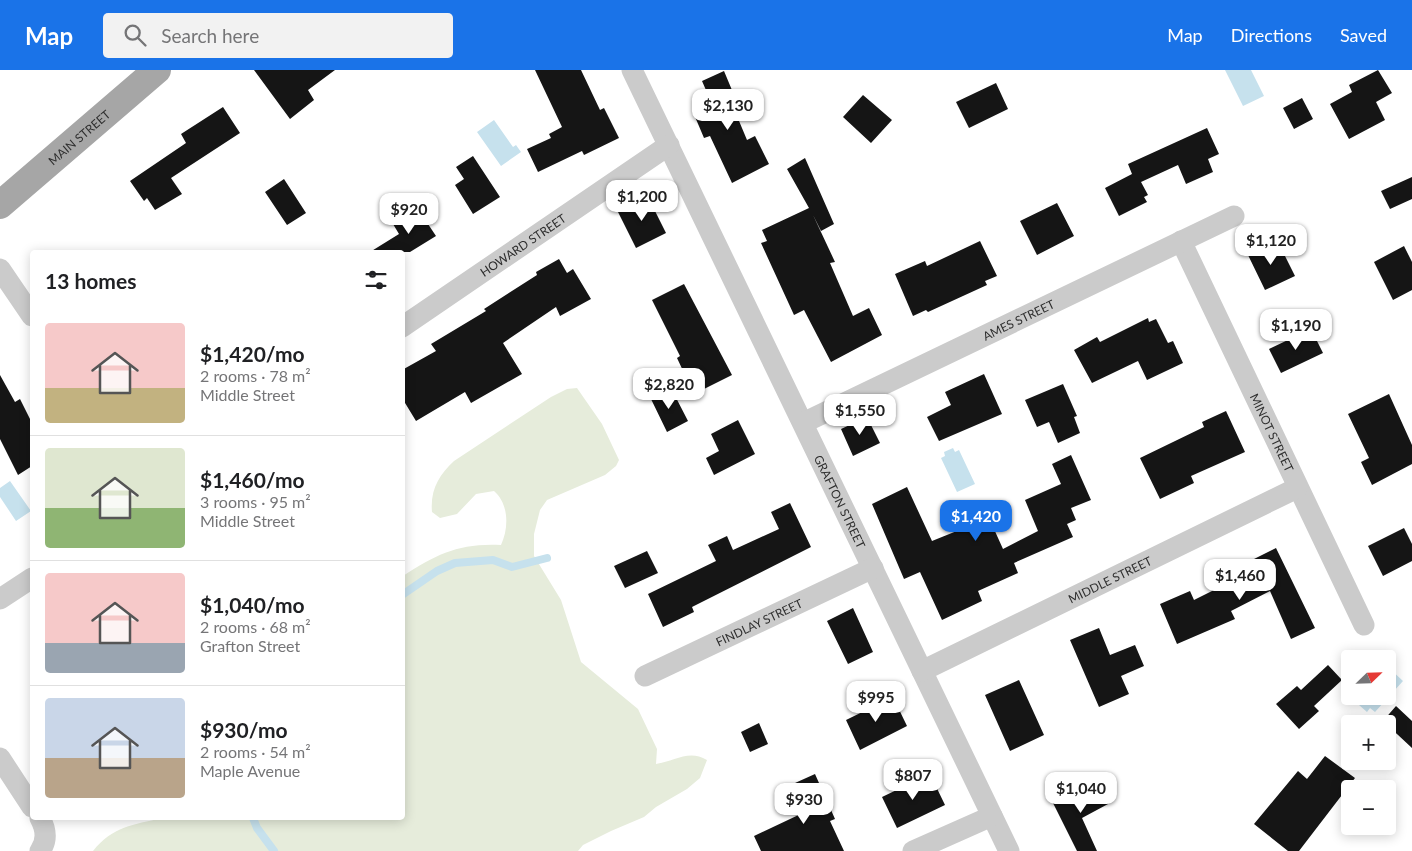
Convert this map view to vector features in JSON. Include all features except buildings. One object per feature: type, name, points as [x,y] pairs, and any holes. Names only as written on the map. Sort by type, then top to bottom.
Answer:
[{"type":"main road","name":"MAIN STREET","points":[[0,206],[157,70]]},
{"type":"street","name":"GRAFTON STREET","points":[[632,70],[1009,851]]},
{"type":"street","name":"HOWARD STREET","points":[[405,325],[669,145]]},
{"type":"street","name":"AMES STREET","points":[[803,423],[1234,216]]},
{"type":"street","name":"MINOT STREET","points":[[1181,241],[1297,488],[1364,625]]},
{"type":"street","points":[[0,269],[30,313]]},
{"type":"street","name":"MIDDLE STREET","points":[[922,671],[1297,488]]},
{"type":"street","name":"FINDLAY STREET","points":[[645,676],[873,568]]},
{"type":"street","points":[[0,599],[30,579]]},
{"type":"street","points":[[0,758],[30,804]]},
{"type":"street","points":[[913,851],[992,816]]},
{"type":"street","points":[[41,820],[45,828],[42,845]]},
{"type":"green space","points":[[577,388],[602,424],[619,460],[616,466],[605,475],[547,500],[540,510],[534,534],[534,556],[561,600],[581,662],[638,709],[657,749],[656,764],[688,756],[700,757],[707,760],[700,778],[687,789],[656,807],[644,817],[583,845],[578,851],[93,851],[116,831],[154,820],[405,820],[405,575],[449,551],[473,546],[501,545],[506,524],[503,503],[494,491],[476,494],[457,514],[440,518],[432,512],[434,490],[440,477],[454,461],[551,397],[567,389]]},
{"type":"water","points":[[1225,70],[1251,70],[1264,96],[1243,106]]},
{"type":"water","points":[[494,120],[513,147],[516,145],[521,152],[501,166],[477,132]]},
{"type":"water","points":[[953,448],[955,452],[959,450],[975,484],[957,492],[941,458],[945,456],[944,452]]},
{"type":"water","points":[[10,481],[30,512],[16,521],[0,497],[0,488]]},
{"type":"water","points":[[1396,674],[1403,681],[1396,689]]},
{"type":"water","points":[[1359,705],[1381,705],[1375,712],[1370,708],[1367,712]]},
{"type":"waterway","points":[[405,593],[437,571],[455,563],[493,560],[512,567],[547,558]]},
{"type":"waterway","points":[[254,820],[257,828],[274,851]]}]
